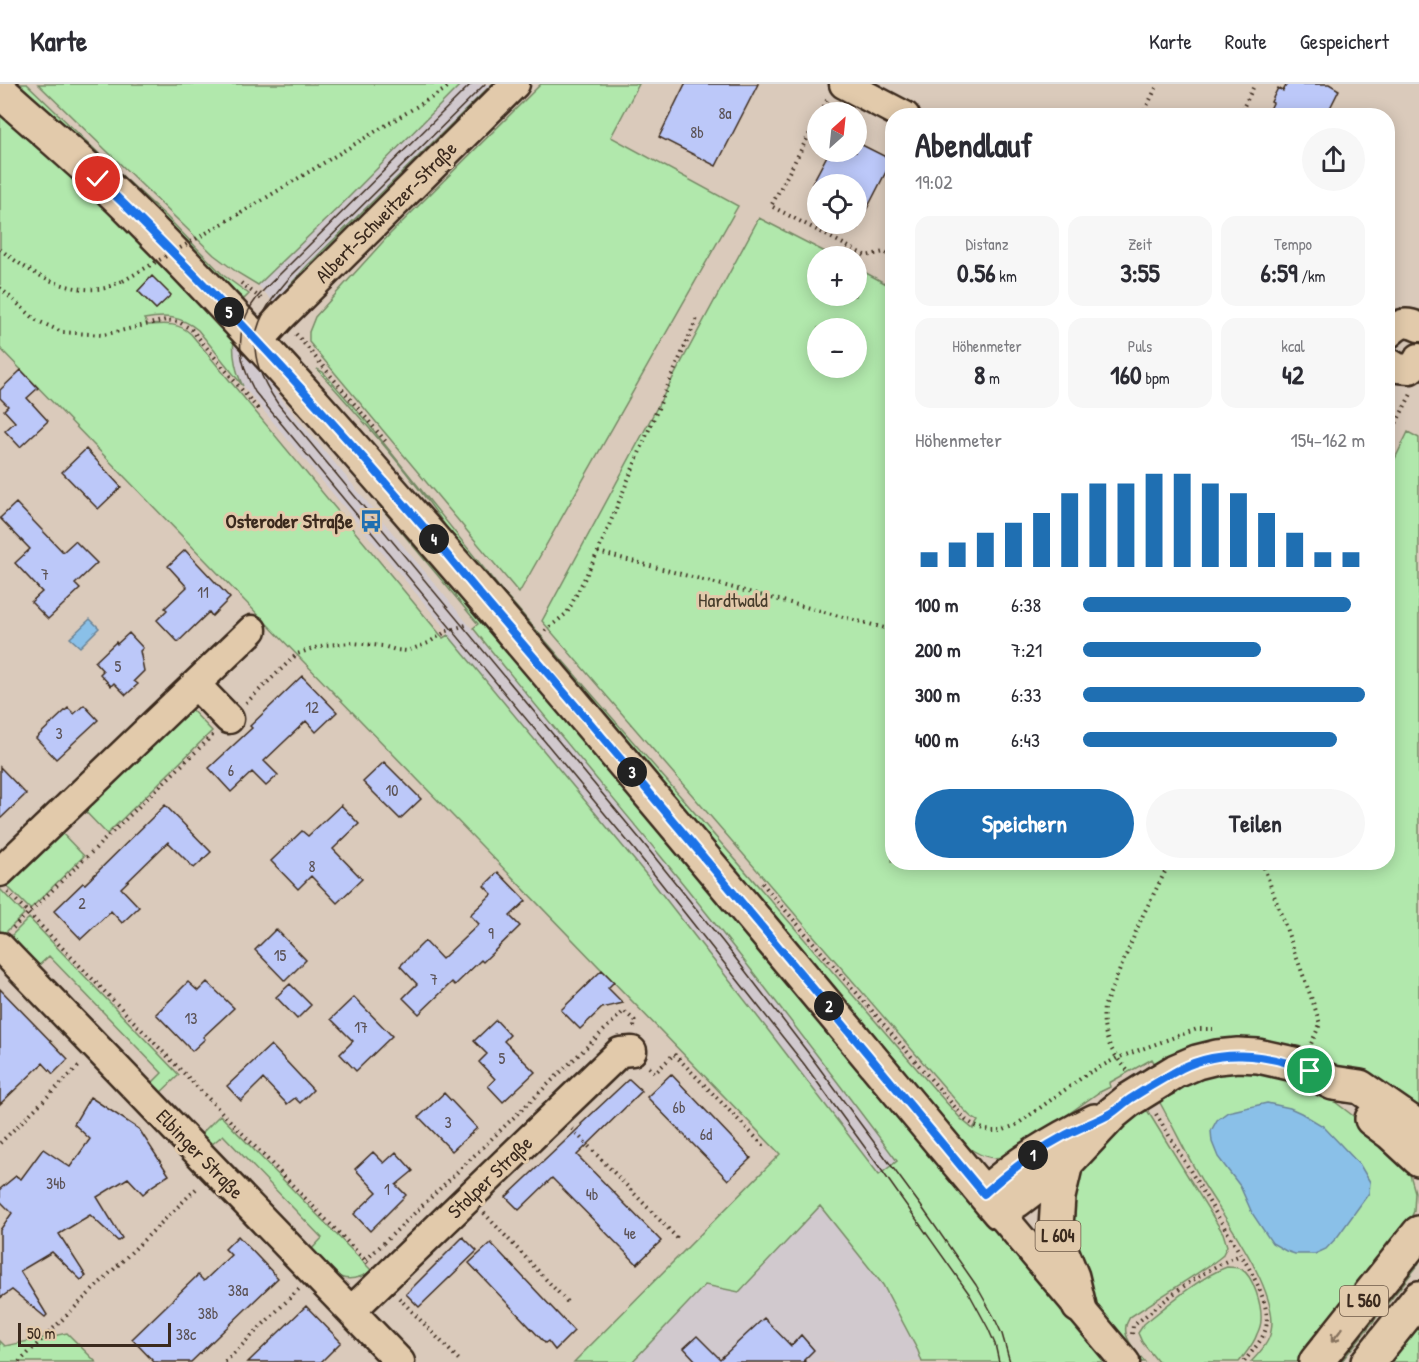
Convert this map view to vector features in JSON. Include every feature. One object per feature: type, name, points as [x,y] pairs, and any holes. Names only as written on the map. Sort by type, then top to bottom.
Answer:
[{"type":"main road","points":[[0,92],[129,208],[294,380],[546,670],[991,1203]]},
{"type":"main road","name":"L 604","points":[[991,1203],[1016,1201],[1133,1109],[1158,1082],[1176,1071],[1197,1062],[1238,1054],[1294,1064],[1333,1083],[1360,1087],[1416,1141]]},
{"type":"main road","name":"L 604","points":[[1333,1083],[1349,1101],[1391,1133],[1416,1141]]},
{"type":"main road","name":"L 604","points":[[991,1203],[1008,1173],[1043,1149],[1061,1138],[1133,1109]]},
{"type":"main road","name":"L 604","points":[[1066,1163],[1058,1197],[1056,1227],[1079,1306]]},
{"type":"main road","name":"L 560","points":[[1316,1362],[1417,1232]]},
{"type":"main road","name":"L 560","points":[[1368,1362],[1419,1298]]},
{"type":"street","name":"Albert-Schweitzer-Straße","points":[[258,342],[515,84]]},
{"type":"street","points":[[844,84],[890,108]]},
{"type":"street","points":[[1395,327],[1410,323],[1419,327]]},
{"type":"street","points":[[1395,366],[1410,369],[1419,358]]},
{"type":"street","points":[[4,882],[252,630]]},
{"type":"street","points":[[196,685],[229,719]]},
{"type":"street","name":"Elbinger Straße","points":[[4,940],[97,1048],[400,1362]]},
{"type":"street","name":"Stolper Straße","points":[[351,1311],[374,1270],[469,1197],[620,1052],[632,1051]]},
{"type":"street","points":[[991,1203],[1079,1306],[1130,1351]]},
{"type":"path","points":[[0,249],[30,271],[73,287],[92,289],[107,287],[123,281],[241,213],[451,84]]},
{"type":"path","points":[[1146,108],[1158,84]]},
{"type":"path","points":[[1243,108],[1255,84]]},
{"type":"path","points":[[807,139],[771,206],[866,256],[885,253]]},
{"type":"path","points":[[0,288],[36,320],[62,332],[103,335],[166,320],[179,322],[192,330],[256,407]]},
{"type":"path","points":[[544,632],[567,613],[598,552],[698,316]]},
{"type":"path","points":[[1395,425],[1415,386]]},
{"type":"path","points":[[598,552],[885,628]]},
{"type":"path","points":[[4,940],[28,914],[297,654],[324,645],[353,643],[407,651],[428,643],[447,631],[469,624]]},
{"type":"path","points":[[768,891],[966,1120],[977,1127],[1000,1131],[1016,1125],[1087,1074],[1117,1058],[1105,1034],[1102,1021],[1104,1007],[1143,915],[1166,870]]},
{"type":"path","points":[[1265,870],[1315,1008]]},
{"type":"path","points":[[4,882],[28,914],[461,1362]]},
{"type":"path","points":[[374,1270],[624,1011]]},
{"type":"path","points":[[0,1143],[97,1048]]},
{"type":"path","points":[[632,1051],[655,1073],[674,1054],[764,1146]]},
{"type":"path","points":[[1133,1109],[1241,1255],[1258,1284],[1264,1300],[1266,1330],[1244,1362]]},
{"type":"path","points":[[556,1113],[680,1241]]},
{"type":"path","points":[[20,1362],[215,1170]]},
{"type":"path","points":[[469,1197],[570,1305]]},
{"type":"path","points":[[1130,1351],[1133,1326],[1184,1287],[1221,1263],[1241,1255]]},
{"type":"path","points":[[225,1362],[315,1273]]},
{"type":"shaded area","points":[[461,84],[492,84],[307,266],[275,304],[258,285]]},
{"type":"shaded area","points":[[234,338],[280,386],[275,391],[658,853],[802,1033],[897,1161],[879,1175],[654,884],[243,386],[235,363]]},
{"type":"shaded area","points":[[820,1205],[883,1285],[922,1362],[574,1362]]},
{"type":"green space","points":[[8,84],[27,84],[166,216],[223,275],[249,294],[244,299],[229,287]]},
{"type":"green space","points":[[38,84],[461,84],[258,285],[214,255]]},
{"type":"green space","points":[[492,84],[500,84],[275,304],[307,266]]},
{"type":"green space","points":[[541,84],[639,84],[611,137],[738,206],[519,593],[309,342],[309,332],[315,317],[390,234]]},
{"type":"green space","points":[[0,105],[90,190],[234,338],[235,363],[243,386],[192,325],[172,318],[144,319],[148,325],[166,324],[181,327],[191,334],[443,638],[448,635],[654,884],[879,1175],[897,1161],[719,929],[473,628],[478,624],[400,530],[403,527],[392,514],[389,517],[310,422],[312,420],[513,648],[834,1041],[1107,1362],[922,1362],[883,1285],[820,1206],[739,1292],[705,1285],[632,1362],[574,1362],[780,1154],[0,348]],"holes":[[[152,277],[170,295],[156,309],[138,291]]]},
{"type":"green space","name":"Hardtwald","points":[[759,218],[814,246],[807,246],[807,306],[867,306],[867,273],[885,283],[885,870],[1395,870],[1395,459],[1408,432],[1419,438],[1419,1109],[1376,1092],[1170,1058],[1155,1064],[1152,1059],[1109,1083],[1110,1087],[1098,1093],[1012,1154],[990,1157],[969,1148],[454,539],[406,473],[317,369],[323,372],[366,421],[498,586],[936,1091],[973,1129],[978,1121],[971,1117],[542,621]]},
{"type":"green space","points":[[187,705],[212,731],[107,834],[82,808]]},
{"type":"green space","points":[[59,830],[84,856],[30,909],[4,883]]},
{"type":"green space","points":[[0,889],[24,914],[4,934],[0,931]]},
{"type":"green space","points":[[29,918],[179,1075],[158,1095],[149,1086],[162,1073],[49,956],[36,968],[8,939]]},
{"type":"green space","points":[[1240,1069],[1277,1073],[1322,1092],[1352,1115],[1389,1149],[1409,1171],[1415,1192],[1414,1211],[1408,1225],[1301,1362],[1251,1362],[1266,1344],[1271,1331],[1271,1315],[1267,1296],[1248,1255],[1191,1163],[1159,1101],[1176,1093],[1172,1089],[1193,1079]]},
{"type":"green space","points":[[1147,1110],[1223,1233],[1227,1246],[1222,1256],[1213,1263],[1130,1317],[1126,1325],[1127,1336],[1145,1362],[1139,1362],[1105,1319],[1091,1296],[1066,1243],[1081,1164],[1122,1124]]},
{"type":"green space","points":[[220,1115],[372,1271],[352,1279],[344,1278],[337,1276],[325,1265],[311,1250],[322,1238],[223,1135],[210,1146],[200,1135]]},
{"type":"green space","points":[[1419,1253],[1419,1264],[1341,1362],[1331,1362]]},
{"type":"green space","points":[[1227,1267],[1239,1268],[1246,1273],[1259,1300],[1261,1324],[1249,1349],[1239,1362],[1158,1362],[1142,1342],[1138,1333],[1144,1324],[1195,1284]]},
{"type":"green space","points":[[1419,1318],[1419,1362],[1384,1362]]},
{"type":"green space","points":[[67,1333],[96,1362],[0,1362],[0,1341],[5,1346]]},
{"type":"water","points":[[90,619],[99,628],[80,647],[70,638]]},
{"type":"water","points":[[1267,1103],[1290,1108],[1323,1126],[1360,1165],[1370,1182],[1369,1193],[1338,1236],[1326,1249],[1315,1254],[1295,1254],[1272,1243],[1252,1213],[1240,1186],[1218,1157],[1212,1142],[1211,1131],[1217,1120],[1228,1112]]},
{"type":"building","points":[[685,84],[758,84],[716,166],[659,137]]},
{"type":"building","points":[[1287,84],[1329,84],[1339,90],[1330,108],[1271,108],[1278,88],[1283,91]]},
{"type":"building","points":[[867,148],[885,156],[885,174],[867,209],[867,174],[817,174],[824,162],[867,162]]},
{"type":"building","points":[[152,276],[171,295],[156,309],[138,291]]},
{"type":"building","points":[[21,370],[38,388],[27,398],[48,421],[20,447],[5,431],[15,422],[4,410],[8,406],[0,398],[0,390]]},
{"type":"building","points":[[86,449],[121,487],[98,509],[62,472]]},
{"type":"building","points":[[16,503],[63,552],[75,541],[97,563],[75,584],[80,589],[48,619],[31,602],[42,592],[15,563],[30,549],[0,518]]},
{"type":"building","points":[[185,550],[230,598],[212,616],[209,612],[178,642],[157,620],[167,610],[165,608],[187,587],[168,566]]},
{"type":"building","points":[[129,633],[143,648],[140,651],[144,671],[134,681],[138,684],[126,695],[114,683],[111,686],[100,674],[103,671],[95,662]]},
{"type":"building","points":[[302,676],[337,712],[316,732],[306,721],[264,761],[278,775],[266,786],[252,772],[231,792],[209,768],[252,728],[250,726]]},
{"type":"building","points":[[84,705],[98,720],[56,759],[36,738],[68,708],[74,714]]},
{"type":"building","points":[[384,762],[421,799],[400,819],[363,782]]},
{"type":"building","points":[[0,767],[26,794],[0,819]]},
{"type":"building","points":[[165,805],[211,852],[194,868],[168,842],[121,888],[139,907],[122,923],[111,911],[81,939],[54,911],[83,883],[85,884]]},
{"type":"building","points":[[341,805],[359,824],[333,849],[362,879],[337,903],[311,876],[298,889],[271,861],[302,831],[308,836]]},
{"type":"building","points":[[498,872],[526,901],[510,916],[520,926],[483,962],[481,960],[455,985],[452,982],[419,1014],[403,998],[417,984],[400,966],[425,941],[442,959],[479,924],[470,915],[492,894],[484,886]]},
{"type":"building","points":[[276,929],[306,960],[285,981],[255,950]]},
{"type":"building","points":[[602,970],[614,982],[608,988],[623,1003],[602,1008],[580,1029],[561,1010]]},
{"type":"building","points":[[188,982],[198,991],[207,982],[234,1008],[203,1037],[205,1039],[192,1051],[156,1014]]},
{"type":"building","points":[[290,984],[311,1005],[297,1019],[276,997]]},
{"type":"building","points":[[0,989],[68,1059],[53,1074],[43,1063],[0,1104]]},
{"type":"building","points":[[354,997],[392,1036],[356,1071],[340,1054],[353,1041],[331,1019]]},
{"type":"building","points":[[496,1020],[510,1035],[504,1041],[535,1072],[503,1102],[488,1086],[495,1079],[479,1062],[487,1054],[474,1041]]},
{"type":"building","points":[[271,1045],[313,1090],[300,1103],[295,1098],[287,1104],[263,1079],[241,1101],[227,1086]]},
{"type":"building","points":[[671,1074],[751,1158],[728,1180],[647,1097]]},
{"type":"building","points":[[629,1079],[642,1091],[577,1155],[661,1241],[637,1264],[552,1178],[519,1210],[506,1197]]},
{"type":"building","points":[[444,1093],[477,1128],[452,1151],[419,1117]]},
{"type":"building","points":[[90,1097],[139,1129],[169,1175],[143,1194],[128,1178],[97,1197],[122,1238],[118,1241],[90,1215],[59,1234],[86,1276],[81,1280],[52,1252],[20,1271],[47,1315],[45,1317],[12,1290],[0,1298],[0,1230],[12,1213],[0,1201],[0,1189],[16,1176],[21,1179],[43,1149],[70,1167],[90,1139],[74,1124]]},
{"type":"building","points":[[373,1152],[384,1163],[396,1152],[413,1171],[396,1185],[406,1195],[370,1231],[354,1214],[377,1192],[355,1169]]},
{"type":"building","points":[[238,1236],[278,1278],[191,1362],[154,1362],[132,1339],[198,1275],[204,1281],[231,1255],[225,1249]]},
{"type":"building","points":[[463,1237],[477,1251],[419,1307],[406,1294]]},
{"type":"building","points":[[491,1243],[574,1331],[555,1350],[548,1341],[545,1343],[469,1263]]},
{"type":"building","points":[[306,1306],[341,1342],[321,1362],[248,1362]]},
{"type":"building","points":[[764,1318],[791,1346],[801,1335],[814,1350],[804,1360],[806,1362],[697,1362],[684,1348],[697,1336],[720,1359]]},
{"type":"tram line","points":[[471,84],[256,299],[245,319],[241,340],[243,361],[250,382],[255,392],[634,849],[804,1064],[970,1295],[995,1344],[999,1362]]},
{"type":"tram line","points":[[485,84],[292,275],[278,292],[267,307],[256,336],[255,352],[259,368],[278,404],[640,839],[809,1054],[976,1285],[1002,1334],[1010,1362]]},
{"type":"place","name":"Osteroder Straße","points":[[371,521]]},
{"type":"route","points":[[98,179],[129,208],[294,380],[421,524],[855,1037],[984,1194],[1025,1160],[1061,1138],[1113,1113],[1129,1100],[1176,1071],[1197,1062],[1238,1054],[1275,1059],[1310,1071]]}]
